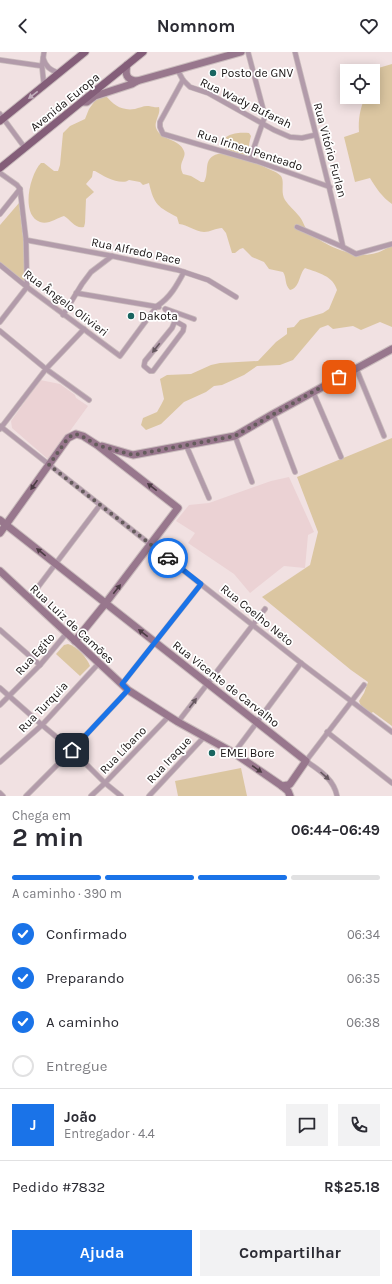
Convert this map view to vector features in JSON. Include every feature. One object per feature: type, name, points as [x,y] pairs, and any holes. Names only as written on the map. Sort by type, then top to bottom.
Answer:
[{"type":"main road","points":[[1,118],[44,86],[85,52]]},
{"type":"main road","name":"Avenida Europa","points":[[0,168],[143,52]]},
{"type":"main road","points":[[82,102],[87,102],[95,96],[137,81],[240,52]]},
{"type":"main road","points":[[127,65],[126,75],[131,80],[137,81]]},
{"type":"main road","points":[[97,445],[133,455],[235,436],[392,349]]},
{"type":"main road","points":[[0,533],[68,438],[74,434],[80,435],[97,445],[178,508],[75,641]]},
{"type":"main road","points":[[126,467],[133,455]]},
{"type":"main road","name":"Rua Vicente de Carvalho","points":[[0,520],[306,761]]},
{"type":"main road","name":"Rua Luiz de Camões","points":[[0,571],[66,634],[128,690],[178,722],[234,753],[282,786],[291,796]]},
{"type":"main road","points":[[282,786],[290,784],[306,761]]},
{"type":"main road","name":"Rua Luiz de Camões","points":[[290,784],[291,796]]},
{"type":"street","points":[[248,52],[265,116],[250,159]]},
{"type":"street","name":"Rua Vitório Furlan","points":[[295,52],[315,135],[330,188],[343,247]]},
{"type":"street","points":[[43,54],[46,66],[49,69],[59,73]]},
{"type":"street","points":[[43,54],[42,66],[44,86]]},
{"type":"street","points":[[0,60],[42,66]]},
{"type":"street","name":"Rua Wady Bufarah","points":[[177,69],[183,80],[190,87],[208,93],[262,124],[290,137],[302,138],[315,135]]},
{"type":"street","name":"Rua Irineu Penteado","points":[[183,80],[160,122],[160,127],[163,134],[250,159],[330,188]]},
{"type":"street","points":[[1,118],[25,148]]},
{"type":"street","points":[[0,173],[17,185],[20,189],[26,240],[27,288],[0,322]]},
{"type":"street","points":[[0,214],[20,189]]},
{"type":"street","points":[[297,227],[356,254],[392,244]]},
{"type":"street","name":"Rua Alfredo Pace","points":[[26,240],[112,256],[184,272],[208,280],[236,297]]},
{"type":"street","points":[[63,314],[91,272],[112,256]]},
{"type":"street","name":"Rua Ângelo Olivieri","points":[[0,265],[27,288],[120,356],[157,306]]},
{"type":"street","points":[[157,306],[166,301],[184,272]]},
{"type":"street","points":[[76,293],[157,306],[194,319]]},
{"type":"street","points":[[165,309],[175,320],[184,326],[183,331],[153,371],[150,371],[144,366],[145,361],[172,328],[175,320]]},
{"type":"street","points":[[1,427],[46,369],[84,329]]},
{"type":"street","points":[[0,331],[46,369],[89,400]]},
{"type":"street","points":[[356,368],[384,436]]},
{"type":"street","points":[[313,392],[341,457]]},
{"type":"street","points":[[273,414],[295,472]]},
{"type":"street","name":"Rua Coelho Neto","points":[[1,427],[301,663],[392,732]]},
{"type":"street","points":[[235,436],[252,482]]},
{"type":"street","points":[[186,445],[209,498]]},
{"type":"street","points":[[29,599],[100,505]]},
{"type":"street","points":[[122,684],[201,584]]},
{"type":"street","points":[[178,722],[266,609]]},
{"type":"street","points":[[0,630],[40,665]]},
{"type":"street","name":"Rua Egito","points":[[0,704],[40,665],[66,634]]},
{"type":"street","name":"Rua Turquia","points":[[0,762],[42,725],[99,663]]},
{"type":"street","points":[[234,753],[301,663]]},
{"type":"street","points":[[306,761],[364,685]]},
{"type":"street","points":[[0,688],[72,750],[105,783],[122,796]]},
{"type":"street","points":[[26,796],[72,750],[128,690]]},
{"type":"street","name":"Rua Líbano","points":[[91,796],[169,716]]},
{"type":"street","points":[[327,732],[392,783]]},
{"type":"street","name":"Rua Iraque","points":[[149,796],[204,737]]},
{"type":"street","name":"Rua Vicente de Carvalho","points":[[306,761],[332,782],[337,796]]},
{"type":"street","points":[[0,793],[3,796]]},
{"type":"shaded area","points":[[392,64],[392,204],[385,198],[370,178],[355,182],[344,137],[359,132],[360,114],[363,104],[380,104],[380,68]]},
{"type":"shaded area","points":[[100,94],[105,95],[118,106],[126,109],[135,109],[146,106],[159,107],[156,123],[158,132],[182,147],[185,154],[181,164],[183,174],[191,176],[201,182],[204,182],[206,178],[208,162],[213,156],[232,152],[223,146],[225,138],[236,133],[249,133],[251,136],[249,143],[249,154],[251,158],[281,176],[285,200],[300,218],[308,231],[314,236],[331,246],[349,253],[368,255],[384,250],[392,245],[392,327],[380,322],[361,330],[353,326],[333,329],[328,325],[320,328],[293,360],[280,365],[257,366],[244,375],[222,385],[214,386],[206,392],[184,402],[161,424],[146,430],[141,425],[143,418],[157,412],[164,399],[160,379],[167,375],[191,374],[211,365],[220,363],[258,361],[276,342],[287,334],[287,328],[294,327],[300,320],[323,313],[329,309],[337,290],[329,278],[305,268],[296,287],[290,290],[287,286],[283,272],[269,269],[264,262],[252,257],[243,248],[235,253],[232,253],[226,233],[222,228],[204,232],[179,224],[177,217],[165,211],[155,201],[149,183],[143,185],[140,182],[129,180],[126,182],[121,182],[107,178],[93,171],[92,177],[86,184],[94,192],[86,199],[84,227],[78,227],[64,216],[46,223],[40,222],[34,218],[30,211],[29,194],[33,176],[37,168],[41,163],[44,163],[54,171],[58,171],[60,165],[63,133],[70,126],[85,119],[89,109]]},
{"type":"shaded area","points":[[19,203],[26,262],[25,284],[0,263],[0,225]]},
{"type":"shaded area","points":[[40,380],[60,384],[88,406],[49,460],[12,428],[11,421]]},
{"type":"shaded area","points":[[392,438],[392,726],[373,712],[370,714],[361,706],[359,701],[368,682],[351,670],[262,597],[310,565],[318,532],[297,477]]},
{"type":"shaded area","points":[[289,477],[314,532],[308,535],[305,568],[284,566],[250,593],[234,574],[188,543],[195,533],[176,521],[189,505],[209,503],[271,481]]},
{"type":"shaded area","points":[[68,644],[75,647],[87,659],[90,666],[80,676],[56,654],[64,645]]},
{"type":"shaded area","points":[[241,768],[247,796],[178,796],[175,781]]},
{"type":"way so far","points":[[168,558],[49,465],[68,438],[74,434],[80,435],[97,445],[133,455],[235,436],[339,377]]},
{"type":"place","name":"Posto de GNV","points":[[213,73]]},
{"type":"place","name":"Dakota","points":[[131,316]]},
{"type":"place","name":"EMEI Bore","points":[[212,753]]},
{"type":"route","points":[[72,750],[128,690],[122,684],[201,584],[168,558]]}]
